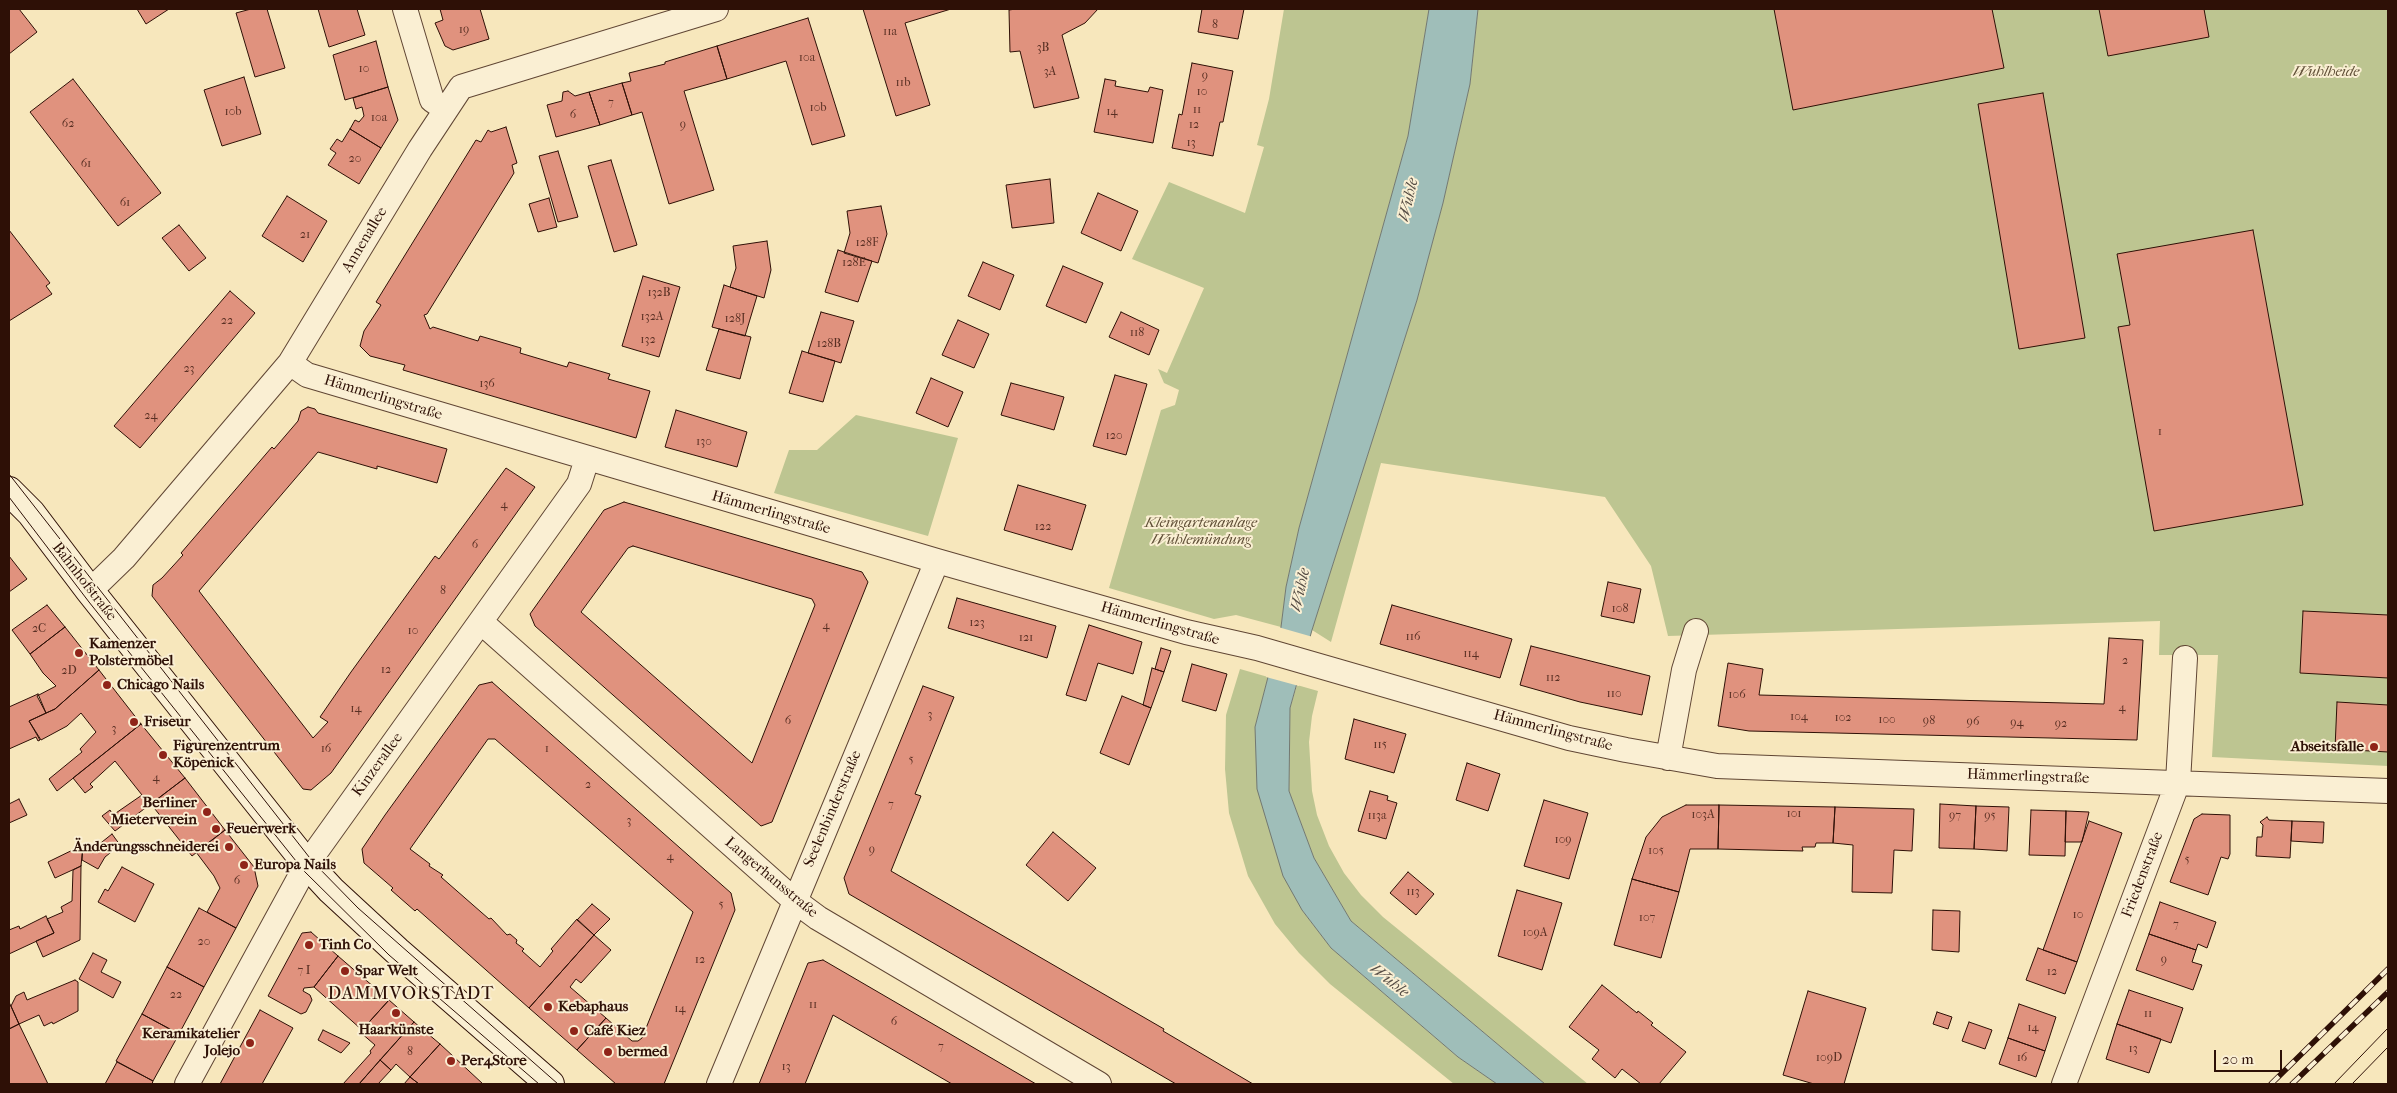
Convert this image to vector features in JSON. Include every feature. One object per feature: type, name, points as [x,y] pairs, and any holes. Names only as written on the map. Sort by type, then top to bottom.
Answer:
[{"type":"main road","name":"Bahnhofstraße","points":[[9,471],[31,513]]},
{"type":"main road","name":"Bahnhofstraße","points":[[9,491],[31,513],[90,591],[307,864],[331,890],[397,951],[550,1084]]},
{"type":"street","points":[[404,9],[432,100],[445,109]]},
{"type":"street","name":"Annenallee","points":[[90,591],[124,558],[290,363],[445,109],[461,87],[716,9]]},
{"type":"street","name":"Hämmerlingstraße","points":[[290,363],[307,375],[587,459],[1186,632],[1257,648],[1569,738],[1668,758],[1727,766],[2388,791]]},
{"type":"street","name":"Kinzerallee","points":[[187,1084],[307,864],[579,484],[587,459]]},
{"type":"street","name":"Seelenbinderstraße","points":[[719,1084],[937,561]]},
{"type":"street","name":"Langerhansstraße","points":[[481,622],[795,901],[818,918],[1099,1084]]},
{"type":"street","points":[[1668,758],[1684,670],[1696,631]]},
{"type":"street","name":"Friedenstraße","points":[[2064,1084],[2178,782],[2185,658]]},
{"type":"green space","name":"Kleingartenanlage Wuhlemündung","points":[[1284,9],[1429,9],[1408,136],[1299,528],[1286,587],[1281,627],[1236,615],[1214,619],[1109,588],[1161,410],[1175,405],[1179,390],[1164,383],[1158,369],[1167,373],[1204,288],[1132,259],[1169,182],[1245,213],[1264,147],[1257,145],[1269,99]]},
{"type":"green space","name":"Wuhlheide","points":[[1478,9],[2388,9],[2388,766],[2212,757],[2218,655],[2159,655],[2160,621],[1668,636],[1651,566],[1605,497],[1381,463],[1331,642],[1312,630],[1417,300],[1443,203],[1470,84]]},
{"type":"green space","points":[[856,415],[958,438],[928,536],[774,493],[789,450],[817,450]]},
{"type":"green space","points":[[1240,669],[1268,677],[1255,727],[1302,910],[1331,948],[1458,1057],[1497,1084],[1454,1084],[1330,984],[1299,953],[1275,924],[1248,876],[1229,813],[1225,769],[1226,715]]},
{"type":"green space","points":[[1297,685],[1318,691],[1312,716],[1309,742],[1312,791],[1317,815],[1329,846],[1344,873],[1361,895],[1383,917],[1588,1084],[1545,1084],[1351,921],[1314,858],[1289,791],[1290,708]]},
{"type":"water","name":"Wuhle","points":[[1429,9],[1478,9],[1470,84],[1443,203],[1417,300],[1312,630],[1290,708],[1289,791],[1314,858],[1351,921],[1545,1084],[1497,1084],[1458,1057],[1331,948],[1302,910],[1283,876],[1257,789],[1255,727],[1281,627],[1286,587],[1299,528],[1408,136]]},
{"type":"pier","points":[[1278,627],[1313,637],[1299,686],[1266,677]]},
{"type":"building","points":[[9,9],[19,9],[37,32],[9,54]]},
{"type":"building","points":[[137,9],[169,9],[146,24]]},
{"type":"building","points":[[251,9],[267,9],[285,68],[255,77],[236,13]]},
{"type":"building","points":[[318,9],[357,9],[365,35],[329,47]]},
{"type":"building","points":[[440,9],[480,9],[489,39],[453,50],[445,46],[435,23],[443,20]]},
{"type":"building","points":[[863,9],[951,9],[905,23],[930,105],[896,116]]},
{"type":"building","points":[[1098,9],[1085,23],[1062,35],[1079,98],[1034,108],[1020,51],[1010,52],[1009,10]]},
{"type":"building","points":[[1202,9],[1244,9],[1238,39],[1198,32]]},
{"type":"building","points":[[1774,9],[1992,9],[2004,68],[1793,110]]},
{"type":"building","points":[[2099,9],[2204,9],[2209,37],[2108,56]]},
{"type":"building","points":[[808,18],[845,136],[812,145],[786,61],[727,79],[717,46]]},
{"type":"building","points":[[376,41],[388,87],[345,100],[333,55]]},
{"type":"building","points":[[717,46],[727,79],[684,91],[714,190],[669,204],[642,112],[632,115],[622,83],[631,81],[629,73],[665,64],[665,62]]},
{"type":"building","points":[[1192,63],[1233,71],[1223,122],[1220,122],[1213,156],[1172,148],[1179,114],[1182,115]]},
{"type":"building","points":[[244,77],[261,134],[222,146],[204,90]]},
{"type":"building","points":[[73,79],[161,193],[118,226],[30,112]]},
{"type":"building","points":[[1105,79],[1116,81],[1115,86],[1148,92],[1150,87],[1163,90],[1153,143],[1094,132]]},
{"type":"building","points":[[622,83],[632,115],[600,125],[589,92]]},
{"type":"building","points":[[388,87],[398,120],[381,148],[350,129],[355,120],[359,122],[364,116],[362,107],[356,109],[353,98]]},
{"type":"building","points":[[568,91],[575,96],[589,92],[600,125],[556,137],[547,105],[562,101],[563,92]]},
{"type":"building","points":[[2043,93],[2085,338],[2019,349],[1978,104]]},
{"type":"building","points":[[506,127],[517,163],[512,165],[514,173],[427,314],[424,315],[430,329],[433,327],[478,341],[480,336],[521,348],[520,353],[567,367],[569,362],[610,374],[608,379],[650,391],[636,438],[403,370],[405,365],[370,356],[360,346],[364,331],[381,305],[376,302],[476,140],[481,142],[488,130],[491,132]]},
{"type":"building","points":[[350,129],[381,148],[359,184],[328,165],[336,153],[330,149],[337,139],[342,142]]},
{"type":"building","points":[[558,151],[578,217],[558,222],[539,156]]},
{"type":"building","points":[[611,160],[637,245],[614,252],[588,166]]},
{"type":"building","points":[[1050,179],[1054,223],[1012,228],[1006,185]]},
{"type":"building","points":[[1098,193],[1138,211],[1121,251],[1081,233]]},
{"type":"building","points":[[287,196],[327,221],[303,262],[262,236]]},
{"type":"building","points":[[549,198],[557,227],[538,232],[529,204]]},
{"type":"building","points":[[881,206],[887,234],[878,263],[844,253],[850,233],[847,211]]},
{"type":"building","points":[[179,225],[206,258],[189,271],[162,238]]},
{"type":"building","points":[[9,230],[50,283],[46,286],[52,294],[9,321]]},
{"type":"building","points":[[2253,230],[2303,505],[2154,531],[2118,327],[2130,325],[2117,254]]},
{"type":"building","points":[[767,241],[771,270],[764,298],[730,287],[736,268],[733,246]]},
{"type":"building","points":[[838,250],[872,261],[858,302],[825,292]]},
{"type":"building","points":[[983,262],[1014,275],[1000,310],[968,296]]},
{"type":"building","points":[[1063,266],[1103,283],[1086,323],[1046,306]]},
{"type":"building","points":[[643,276],[680,287],[659,357],[622,346]]},
{"type":"building","points":[[724,285],[757,296],[745,336],[712,327]]},
{"type":"building","points":[[230,291],[255,313],[140,448],[114,426]]},
{"type":"building","points":[[821,312],[854,321],[841,363],[808,353]]},
{"type":"building","points":[[1121,312],[1159,330],[1149,355],[1109,337]]},
{"type":"building","points":[[958,320],[989,334],[974,368],[942,355]]},
{"type":"building","points":[[719,329],[751,337],[740,379],[706,370]]},
{"type":"building","points":[[802,351],[835,361],[823,402],[789,393]]},
{"type":"building","points":[[1115,375],[1147,384],[1126,455],[1093,446]]},
{"type":"building","points":[[931,378],[963,392],[948,427],[916,413]]},
{"type":"building","points":[[1011,383],[1064,397],[1054,430],[1001,415]]},
{"type":"building","points":[[308,407],[315,409],[318,413],[447,449],[437,483],[377,466],[377,469],[318,452],[199,591],[313,738],[328,722],[320,717],[351,672],[435,556],[439,559],[506,468],[535,487],[331,773],[311,790],[303,789],[152,596],[153,585],[183,555],[181,553],[272,447],[274,449],[298,421],[301,411]]},
{"type":"building","points":[[676,410],[747,432],[737,467],[665,447]]},
{"type":"building","points":[[1018,485],[1086,505],[1072,550],[1004,530]]},
{"type":"building","points":[[624,502],[862,572],[868,582],[772,822],[761,826],[535,626],[530,614],[604,510]],"holes":[[[633,546],[812,599],[815,605],[752,763],[581,612],[628,548]]]},
{"type":"building","points":[[9,556],[27,579],[9,592]]},
{"type":"building","points":[[1608,582],[1641,589],[1634,623],[1601,616]]},
{"type":"building","points":[[957,598],[1056,626],[1047,658],[948,628]]},
{"type":"building","points":[[47,605],[65,627],[30,654],[12,630]]},
{"type":"building","points":[[1392,605],[1512,639],[1500,678],[1380,644]]},
{"type":"building","points":[[2303,611],[2388,615],[2388,678],[2300,673]]},
{"type":"building","points":[[1089,625],[1142,642],[1133,674],[1098,663],[1086,701],[1066,695]]},
{"type":"building","points":[[65,627],[99,670],[55,709],[46,713],[37,696],[56,686],[43,673],[30,654]]},
{"type":"building","points":[[2109,638],[2143,640],[2137,740],[1749,731],[1718,726],[1728,663],[1763,669],[1759,695],[2104,704]]},
{"type":"building","points":[[1531,646],[1650,676],[1642,715],[1580,702],[1520,685]]},
{"type":"building","points":[[1161,648],[1171,651],[1164,672],[1155,669]]},
{"type":"building","points":[[1192,664],[1227,674],[1216,711],[1182,701]]},
{"type":"building","points":[[1152,668],[1164,672],[1151,708],[1143,705]]},
{"type":"building","points":[[99,670],[141,724],[57,791],[49,779],[82,752],[80,749],[96,732],[81,713],[67,726],[41,740],[29,721],[55,709]]},
{"type":"building","points":[[492,682],[731,893],[735,910],[664,1084],[616,1084],[577,1050],[606,1018],[632,1041],[638,1041],[642,1038],[693,912],[495,739],[488,739],[410,849],[430,864],[429,866],[443,875],[441,877],[489,919],[491,918],[507,935],[510,934],[517,940],[516,943],[524,949],[522,951],[540,967],[553,951],[551,949],[577,919],[594,935],[529,1008],[417,909],[415,911],[391,890],[393,888],[364,863],[362,849],[385,815],[479,685]]},
{"type":"building","points":[[923,686],[954,697],[915,794],[921,796],[891,871],[1164,1029],[1163,1031],[1253,1084],[1176,1084],[849,894],[844,878]]},
{"type":"building","points":[[38,694],[46,713],[29,721],[40,740],[38,741],[36,737],[9,749],[9,707]]},
{"type":"building","points":[[1122,696],[1151,708],[1129,765],[1100,753]]},
{"type":"building","points":[[2337,702],[2388,705],[2388,752],[2335,749]]},
{"type":"building","points":[[1354,719],[1406,734],[1394,773],[1345,759]]},
{"type":"building","points":[[141,724],[185,778],[115,831],[102,816],[110,810],[113,815],[142,795],[115,761],[90,784],[93,787],[85,793],[73,778]]},
{"type":"building","points":[[1467,763],[1500,774],[1488,811],[1456,800]]},
{"type":"building","points":[[185,778],[225,830],[192,856],[151,804]]},
{"type":"building","points":[[1370,791],[1388,796],[1387,800],[1397,803],[1386,839],[1358,831]]},
{"type":"building","points":[[19,799],[27,815],[9,823],[9,804]]},
{"type":"building","points":[[1544,800],[1588,813],[1569,879],[1524,866]]},
{"type":"building","points":[[1940,804],[1976,806],[1974,849],[1939,848]]},
{"type":"building","points":[[1686,805],[1719,805],[1718,849],[1690,849],[1679,892],[1632,879],[1646,837],[1662,817]]},
{"type":"building","points":[[1719,805],[1835,807],[1833,843],[1816,843],[1815,847],[1802,847],[1803,851],[1718,849]]},
{"type":"building","points":[[1976,806],[2009,807],[2007,851],[1974,849]]},
{"type":"building","points":[[1835,807],[1914,809],[1912,851],[1894,850],[1892,893],[1852,892],[1853,845],[1833,843]]},
{"type":"building","points":[[2031,810],[2066,811],[2065,856],[2029,855]]},
{"type":"building","points":[[2066,811],[2089,812],[2082,842],[2065,842]]},
{"type":"building","points":[[2202,814],[2230,815],[2230,854],[2228,859],[2221,857],[2208,895],[2170,882],[2194,819]]},
{"type":"building","points":[[2267,817],[2269,820],[2292,821],[2290,858],[2256,856],[2257,837],[2262,837],[2263,825],[2260,822]]},
{"type":"building","points":[[2089,821],[2122,833],[2077,962],[2043,950]]},
{"type":"building","points":[[2292,821],[2324,822],[2323,843],[2291,841]]},
{"type":"building","points":[[225,830],[254,867],[258,886],[236,928],[207,912],[220,888],[214,876],[196,852]]},
{"type":"building","points":[[1053,832],[1096,868],[1068,901],[1026,865]]},
{"type":"building","points":[[112,834],[120,845],[105,857],[98,869],[82,860],[83,845],[92,850]]},
{"type":"building","points":[[83,845],[81,866],[55,878],[48,862]]},
{"type":"building","points":[[81,866],[80,940],[43,957],[36,941],[54,933],[47,919],[63,912],[61,907],[72,901],[73,870]]},
{"type":"building","points":[[122,867],[154,884],[135,922],[98,902],[105,889],[108,891]]},
{"type":"building","points":[[1408,872],[1434,894],[1416,915],[1390,893]]},
{"type":"building","points":[[1632,879],[1679,892],[1661,958],[1614,945]]},
{"type":"building","points":[[1517,890],[1562,903],[1542,970],[1498,956]]},
{"type":"building","points":[[2160,902],[2216,922],[2207,948],[2198,944],[2196,950],[2149,934]]},
{"type":"building","points":[[592,904],[610,919],[594,935],[577,920]]},
{"type":"building","points":[[199,908],[236,928],[204,987],[167,967]]},
{"type":"building","points":[[1933,910],[1960,911],[1959,952],[1932,950]]},
{"type":"building","points":[[46,916],[54,933],[9,954],[9,930],[19,926],[20,929]]},
{"type":"building","points":[[311,932],[338,956],[314,987],[304,988],[303,991],[310,995],[312,1000],[306,1012],[301,1014],[268,996],[302,933]]},
{"type":"building","points":[[2149,934],[2196,950],[2192,962],[2202,965],[2193,990],[2136,970]]},
{"type":"building","points":[[594,935],[611,950],[581,983],[576,979],[570,987],[606,1018],[577,1050],[529,1008]]},
{"type":"building","points":[[2038,948],[2077,962],[2065,994],[2026,980]]},
{"type":"building","points":[[93,953],[107,960],[101,972],[121,982],[113,998],[79,979]]},
{"type":"building","points":[[338,956],[389,1000],[362,1030],[314,987]]},
{"type":"building","points":[[823,960],[1036,1084],[952,1084],[833,1015],[805,1084],[759,1084],[808,963]]},
{"type":"building","points":[[167,967],[204,987],[179,1034],[142,1014]]},
{"type":"building","points":[[75,980],[78,982],[78,1011],[53,1024],[52,1022],[44,1026],[39,1015],[19,1024],[11,1006],[16,996],[24,992],[27,1000]]},
{"type":"building","points":[[1602,985],[1637,1013],[1638,1011],[1653,1023],[1651,1025],[1686,1052],[1659,1084],[1641,1084],[1622,1069],[1615,1078],[1592,1059],[1599,1050],[1569,1027]]},
{"type":"building","points":[[2129,990],[2183,1008],[2171,1043],[2117,1024]]},
{"type":"building","points":[[1808,991],[1866,1008],[1844,1084],[1814,1084],[1783,1075]]},
{"type":"building","points":[[389,1000],[414,1022],[359,1084],[343,1084],[371,1053],[370,1051],[375,1045],[360,1032]]},
{"type":"building","points":[[9,1002],[19,1024],[9,1029]]},
{"type":"building","points":[[2019,1004],[2056,1017],[2045,1051],[2008,1038]]},
{"type":"building","points":[[260,1010],[293,1028],[262,1084],[220,1084]]},
{"type":"building","points":[[1937,1012],[1952,1017],[1948,1029],[1933,1024]]},
{"type":"building","points":[[142,1014],[179,1034],[153,1081],[116,1061]]},
{"type":"building","points":[[414,1022],[440,1044],[410,1077],[396,1064],[391,1070],[380,1060]]},
{"type":"building","points":[[1969,1022],[1992,1030],[1985,1049],[1962,1041]]},
{"type":"building","points":[[19,1024],[48,1084],[9,1084],[9,1029]]},
{"type":"building","points":[[2117,1024],[2161,1039],[2149,1073],[2106,1059]]},
{"type":"building","points":[[323,1030],[350,1043],[341,1053],[318,1040]]},
{"type":"building","points":[[2008,1038],[2045,1051],[2036,1077],[1999,1064]]},
{"type":"building","points":[[440,1044],[483,1084],[419,1084],[410,1077]]},
{"type":"building","points":[[380,1060],[391,1070],[378,1084],[359,1084]]},
{"type":"building","points":[[117,1062],[153,1081],[152,1084],[105,1084]]},
{"type":"building","points":[[410,1077],[419,1084],[404,1084]]},
{"type":"tram line","points":[[9,474],[313,862],[358,908],[558,1084]]},
{"type":"tram line","points":[[9,497],[89,602],[304,871],[389,955],[539,1084]]},
{"type":"tram line","points":[[2334,1084],[2388,1028]]},
{"type":"tram line","points":[[2352,1084],[2388,1047]]},
{"type":"railway","points":[[2271,1084],[2388,969]]},
{"type":"railway","points":[[2292,1084],[2388,992]]},
{"type":"place","name":"Kamenzer Polstermöbel","points":[[79,653]]},
{"type":"place","name":"Chicago Nails","points":[[107,685]]},
{"type":"place","name":"Friseur","points":[[134,722]]},
{"type":"place","name":"Abseitsfalle","points":[[2374,747]]},
{"type":"place","name":"Figurenzentrum Köpenick","points":[[163,755]]},
{"type":"place","name":"Berliner Mieterverein","points":[[207,812]]},
{"type":"place","name":"Feuerwerk","points":[[216,829]]},
{"type":"place","name":"Änderungsschneiderei","points":[[229,847]]},
{"type":"place","name":"Europa Nails","points":[[244,865]]},
{"type":"place","name":"Tinh Co","points":[[309,945]]},
{"type":"place","name":"Spar Welt","points":[[345,971]]},
{"type":"place","name":"Kebaphaus","points":[[548,1007]]},
{"type":"place","name":"Haarkünste","points":[[396,1013]]},
{"type":"place","name":"Café Kiez","points":[[574,1031]]},
{"type":"place","name":"Keramikatelier Jolejo","points":[[250,1043]]},
{"type":"place","name":"bermed","points":[[608,1052]]},
{"type":"place","name":"Per4Store","points":[[451,1061]]},
{"type":"district","name":"DAMMVORSTADT","points":[[411,995]]}]
